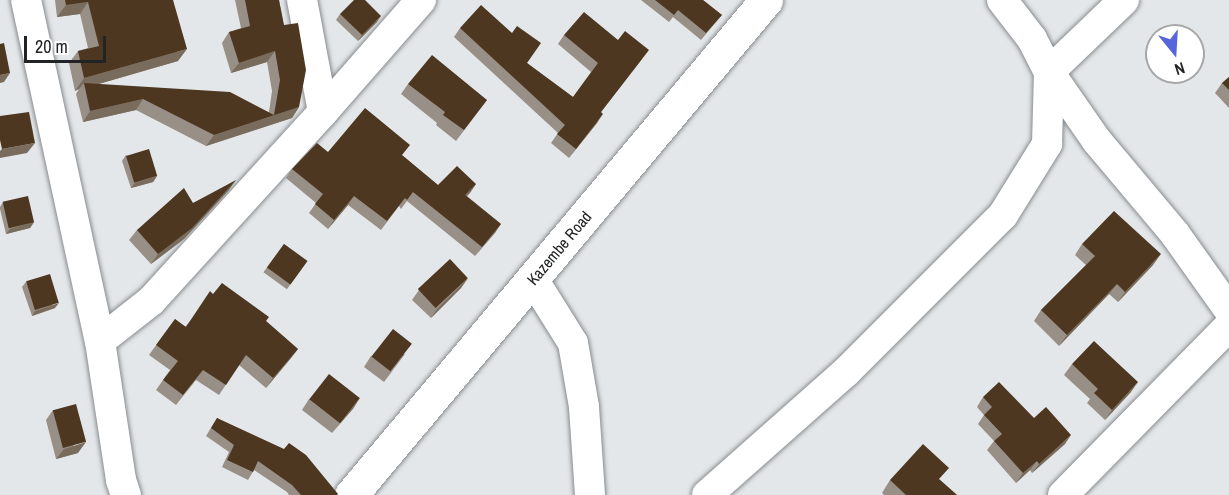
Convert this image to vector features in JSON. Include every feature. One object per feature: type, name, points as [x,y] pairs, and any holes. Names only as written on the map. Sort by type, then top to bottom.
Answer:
[{"type":"main road","name":"Kazembe Road","points":[[351,495],[766,0]]},
{"type":"street","points":[[26,0],[100,341],[121,480],[126,495]]},
{"type":"street","points":[[302,0],[323,112]]},
{"type":"street","points":[[100,341],[151,302],[421,0]]},
{"type":"street","points":[[1002,0],[1032,39],[1049,72],[1097,141],[1175,234],[1229,310]]},
{"type":"street","points":[[707,495],[846,372],[1003,215],[1047,144],[1049,72],[1124,0]]},
{"type":"street","points":[[533,279],[573,343],[584,406],[590,495]]},
{"type":"street","points":[[1063,495],[1229,326]]},
{"type":"building","points":[[65,0],[173,0],[187,49],[84,78],[78,51],[99,46],[88,2],[66,5]]},
{"type":"building","points":[[245,0],[279,0],[284,25],[298,23],[306,70],[299,107],[214,135],[143,99],[90,111],[84,83],[230,92],[274,115],[280,80],[275,51],[239,63],[229,32],[250,26]]},
{"type":"building","points":[[354,0],[365,0],[381,16],[362,35],[340,14]]},
{"type":"building","points":[[655,0],[703,0],[722,15],[706,33],[678,10],[674,15]]},
{"type":"building","points":[[481,5],[512,33],[517,26],[541,43],[527,63],[573,97],[598,63],[564,35],[584,12],[618,40],[625,31],[649,50],[601,112],[603,114],[576,149],[557,134],[565,125],[460,28]]},
{"type":"building","points":[[4,43],[10,73],[0,75],[0,44]]},
{"type":"building","points":[[432,55],[487,100],[464,130],[443,115],[445,112],[408,84]]},
{"type":"building","points":[[1229,77],[1229,90],[1222,83]]},
{"type":"building","points":[[365,108],[410,145],[402,155],[438,185],[457,166],[476,184],[465,195],[501,224],[482,247],[413,192],[407,200],[405,198],[387,221],[354,196],[334,220],[315,204],[323,194],[292,169],[317,143],[328,152]]},
{"type":"building","points":[[29,112],[35,143],[2,149],[0,116]]},
{"type":"building","points":[[149,149],[157,176],[134,183],[126,156]]},
{"type":"building","points":[[236,180],[192,228],[158,254],[137,230],[184,188],[193,203]]},
{"type":"building","points":[[28,196],[34,222],[9,228],[3,202]]},
{"type":"building","points":[[1114,211],[1161,254],[1125,292],[1117,284],[1067,335],[1041,310],[1095,256],[1082,244]]},
{"type":"building","points":[[284,244],[307,261],[290,285],[267,267]]},
{"type":"building","points":[[450,259],[468,278],[436,308],[418,289]]},
{"type":"building","points":[[50,274],[59,303],[35,310],[26,281]]},
{"type":"building","points":[[222,283],[269,317],[266,321],[298,349],[273,378],[246,355],[226,385],[203,370],[183,395],[163,380],[178,361],[156,345],[175,319],[186,327],[210,291],[213,294]]},
{"type":"building","points":[[393,329],[412,344],[390,371],[371,357]]},
{"type":"building","points":[[1094,341],[1138,382],[1112,410],[1094,393],[1098,389],[1072,364]]},
{"type":"building","points":[[329,374],[360,398],[340,423],[309,399]]},
{"type":"building","points":[[999,382],[1034,418],[1046,407],[1071,435],[1039,464],[1037,461],[1023,473],[994,441],[1002,434],[984,415],[992,407],[983,397]]},
{"type":"building","points":[[76,404],[86,442],[63,448],[53,410]]},
{"type":"building","points":[[217,418],[284,449],[289,443],[306,455],[338,494],[301,495],[292,485],[258,461],[253,472],[227,460],[234,445],[211,428]]},
{"type":"building","points":[[923,444],[949,468],[939,479],[957,495],[906,495],[890,480]]}]
